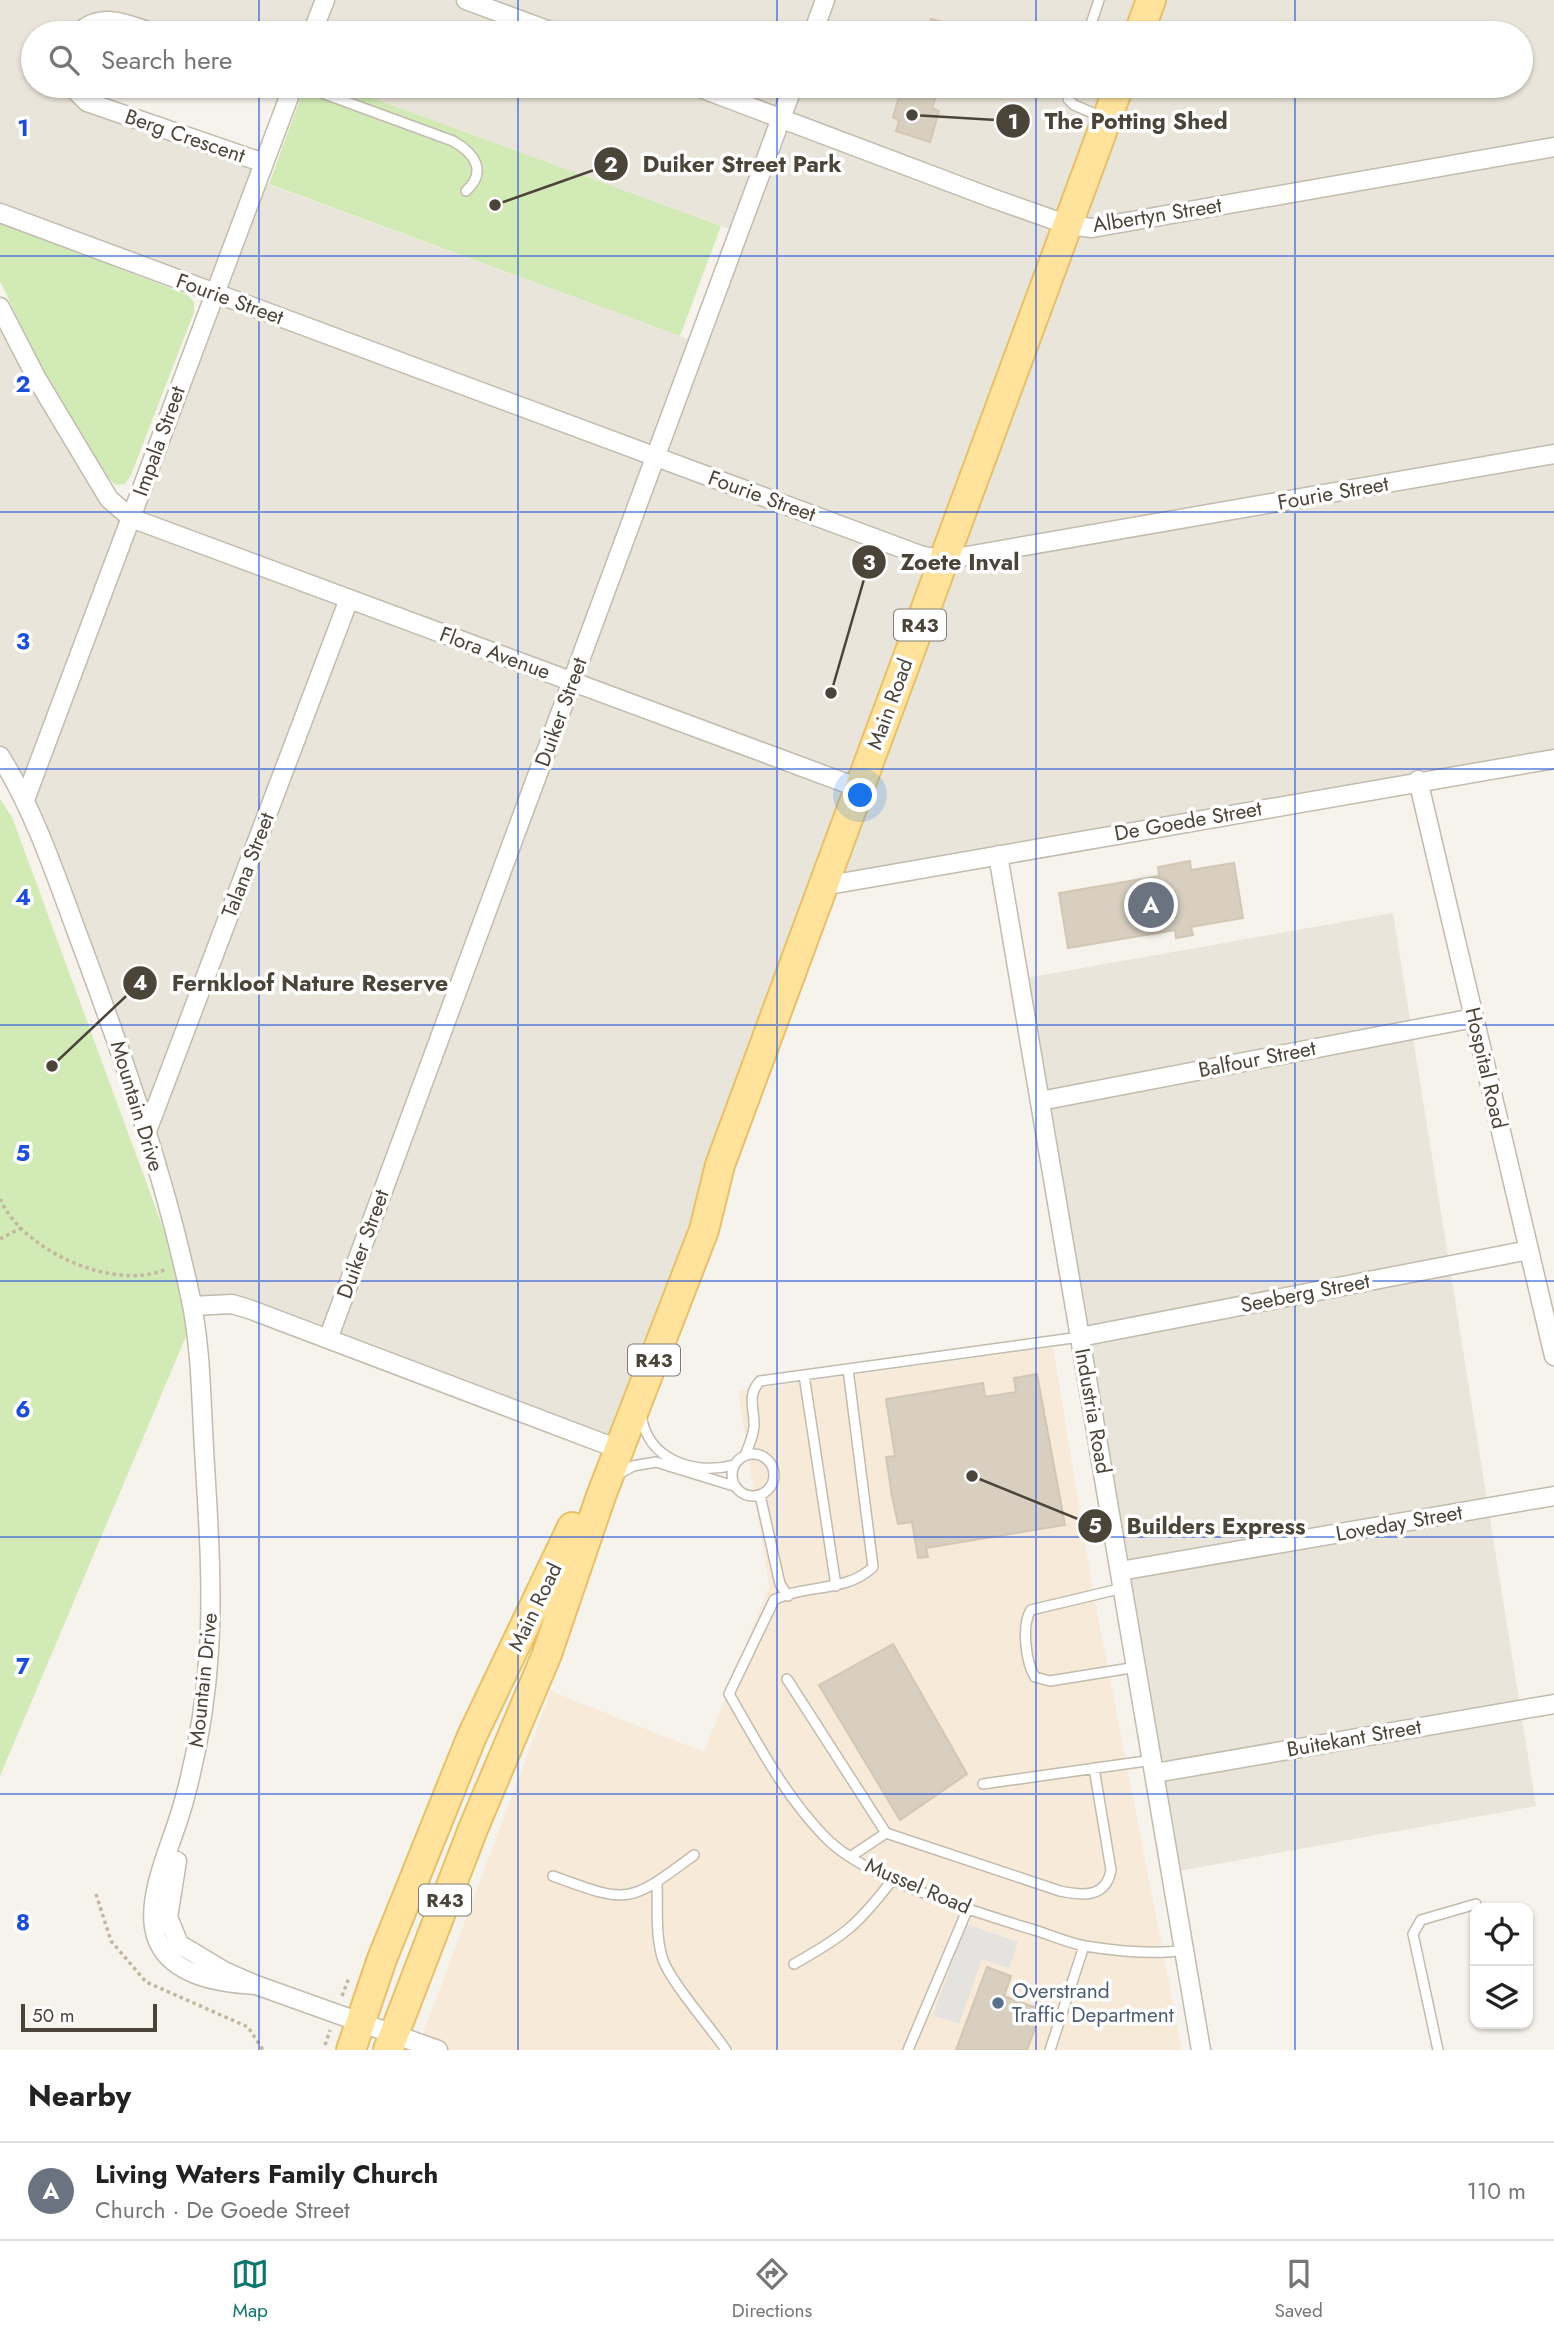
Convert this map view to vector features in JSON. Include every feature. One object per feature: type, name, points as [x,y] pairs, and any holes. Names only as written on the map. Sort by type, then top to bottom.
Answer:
[{"type":"main road","points":[[1143,21],[1151,0]]},
{"type":"main road","name":"Main Road","points":[[351,2050],[360,2020],[472,1737],[556,1566],[690,1223],[720,1164],[1115,98]]},
{"type":"main road","name":"Main Road","points":[[391,2041],[473,1829],[547,1654],[606,1483],[704,1230],[720,1164]]},
{"type":"street","points":[[317,21],[325,0]]},
{"type":"street","points":[[466,0],[523,21]]},
{"type":"street","points":[[817,21],[825,0]]},
{"type":"street","points":[[99,21],[120,21]]},
{"type":"street","name":"Berg Crescent","points":[[83,98],[87,102],[264,163]]},
{"type":"street","name":"Impala Street","points":[[26,797],[288,98]]},
{"type":"street","name":"Albertyn Street","points":[[727,98],[1068,225],[1092,228],[1554,147]]},
{"type":"street","name":"Duiker Street","points":[[328,1339],[788,98]]},
{"type":"street","name":"Fourie Street","points":[[0,214],[920,555],[944,560],[1554,454]]},
{"type":"street","points":[[0,307],[37,379],[109,499],[131,518]]},
{"type":"street","name":"Flora Avenue","points":[[131,518],[859,788]]},
{"type":"street","name":"Talana Street","points":[[147,1131],[349,599]]},
{"type":"street","name":"Mountain Drive","points":[[0,756],[26,797],[116,1038],[147,1131],[192,1306],[201,1390],[211,1618],[200,1728],[184,1802],[175,1826],[155,1905],[154,1927],[158,1940],[173,1962],[185,1969],[221,1983],[256,1985],[360,2020],[391,2041],[438,2050]]},
{"type":"street","name":"De Goede Street","points":[[823,886],[1418,780],[1554,759]]},
{"type":"street","name":"Hospital Road","points":[[1418,780],[1554,1356]]},
{"type":"street","name":"Industria Road","points":[[998,855],[1201,2050]]},
{"type":"street","name":"Balfour Street","points":[[1040,1101],[1474,1018]]},
{"type":"street","name":"Seeberg Street","points":[[1080,1337],[1529,1250]]},
{"type":"street","points":[[192,1306],[232,1304],[605,1444]]},
{"type":"street","name":"Loveday Street","points":[[1122,1579],[1554,1496]]},
{"type":"street","name":"Buitekant Street","points":[[1154,1767],[1554,1704]]},
{"type":"lane","points":[[1092,21],[1099,0]]},
{"type":"lane","points":[[336,98],[453,141],[472,152],[478,163],[477,174],[466,191]]},
{"type":"lane","points":[[1068,98],[1074,105],[1107,119]]},
{"type":"lane","points":[[643,1388],[641,1419],[652,1447],[663,1457],[714,1471],[734,1465],[745,1455],[754,1427],[753,1389],[760,1381],[1080,1337]]},
{"type":"lane","points":[[760,1495],[780,1584],[788,1596],[836,1586],[865,1575],[873,1567],[848,1369]]},
{"type":"lane","points":[[804,1375],[836,1586]]},
{"type":"lane","points":[[606,1483],[633,1466],[652,1461],[734,1486],[746,1496],[760,1495],[771,1486],[771,1464],[760,1455],[745,1455]]},
{"type":"lane","points":[[734,1465],[734,1486]]},
{"type":"lane","points":[[1122,1579],[1031,1610],[1025,1622],[1031,1670],[1035,1677],[1050,1681],[1137,1667]]},
{"type":"lane","name":"Mussel Road","points":[[788,1596],[774,1600],[729,1694],[790,1794],[827,1839],[850,1857],[892,1879],[968,1908],[1084,1946],[1170,1952],[1185,1950]]},
{"type":"lane","points":[[787,1679],[886,1833],[1060,1891],[1089,1894],[1103,1890],[1109,1883],[1111,1870],[1094,1768]]},
{"type":"lane","points":[[983,1784],[1094,1768],[1154,1767]]},
{"type":"lane","points":[[850,1857],[886,1833]]},
{"type":"lane","points":[[553,1876],[608,1896],[632,1895],[657,1883],[694,1855]]},
{"type":"lane","points":[[794,1964],[843,1936],[864,1917],[892,1879]]},
{"type":"lane","points":[[657,1883],[658,1929],[663,1959],[671,1976],[726,2050]]},
{"type":"lane","points":[[1438,2050],[1413,1934],[1421,1920],[1470,1906]]},
{"type":"lane","points":[[908,2050],[968,1908]]},
{"type":"lane","points":[[1050,2050],[1084,1946]]},
{"type":"path","points":[[0,1199],[8,1218],[21,1228],[64,1258],[93,1270],[151,1276],[182,1263]]},
{"type":"path","points":[[0,1239],[21,1228]]},
{"type":"shaded area","points":[[0,0],[1554,0],[1554,759],[824,888],[721,1165],[691,1224],[606,1447],[249,1310],[194,1307],[149,1132],[0,755],[0,303],[110,497],[132,516],[216,295],[0,214]],"holes":[[[21,21],[1533,21],[1533,98],[373,98],[740,233],[699,343],[259,181],[265,163],[88,98],[21,98]]]},
{"type":"shaded area","points":[[1393,913],[1536,1806],[1173,1872],[1020,979]]},
{"type":"shaded area","points":[[1053,1347],[1093,1591],[1182,2050],[417,2050],[551,1691],[704,1752],[769,1586],[738,1391]]},
{"type":"shaded area","points":[[966,1924],[1018,1942],[1009,1968],[982,1959],[959,2024],[933,2015]]},
{"type":"green space","points":[[301,98],[373,98],[721,226],[680,336],[269,184]]},
{"type":"green space","points":[[0,222],[188,295],[194,302],[194,312],[131,475],[125,484],[116,485],[106,476],[43,371],[0,281]]},
{"type":"green space","points":[[0,799],[12,817],[195,1315],[0,1776]]},
{"type":"building","points":[[899,98],[935,98],[932,108],[939,111],[930,142],[896,131],[899,121],[893,117]]},
{"type":"building","points":[[1190,861],[1191,870],[1234,863],[1243,918],[1191,927],[1193,935],[1176,938],[1175,930],[1068,948],[1059,893],[1159,876],[1158,867]]},
{"type":"building","points":[[1037,1374],[1065,1525],[926,1548],[928,1557],[918,1558],[912,1522],[898,1524],[892,1496],[886,1457],[895,1456],[886,1399],[983,1383],[985,1397],[1016,1392],[1014,1378]]},
{"type":"building","points":[[893,1644],[967,1774],[900,1820],[819,1685]]},
{"type":"building","name":"Overstrand Traffic Department","points":[[987,1967],[1011,1976],[1004,1996],[1042,2010],[1027,2050],[956,2050]]},
{"type":"place","name":"The Potting Shed","points":[[912,115]]},
{"type":"place","name":"Duiker Street Park","points":[[495,205]]},
{"type":"place","name":"Zoete Inval","points":[[831,693]]},
{"type":"place","name":"Living Waters Family Church","points":[[1151,905]]},
{"type":"place","name":"Fernkloof Nature Reserve","points":[[52,1066]]},
{"type":"place","name":"Builders Express","points":[[972,1476]]},
{"type":"place","name":"Overstrand Traffic Department","points":[[998,2003]]}]
